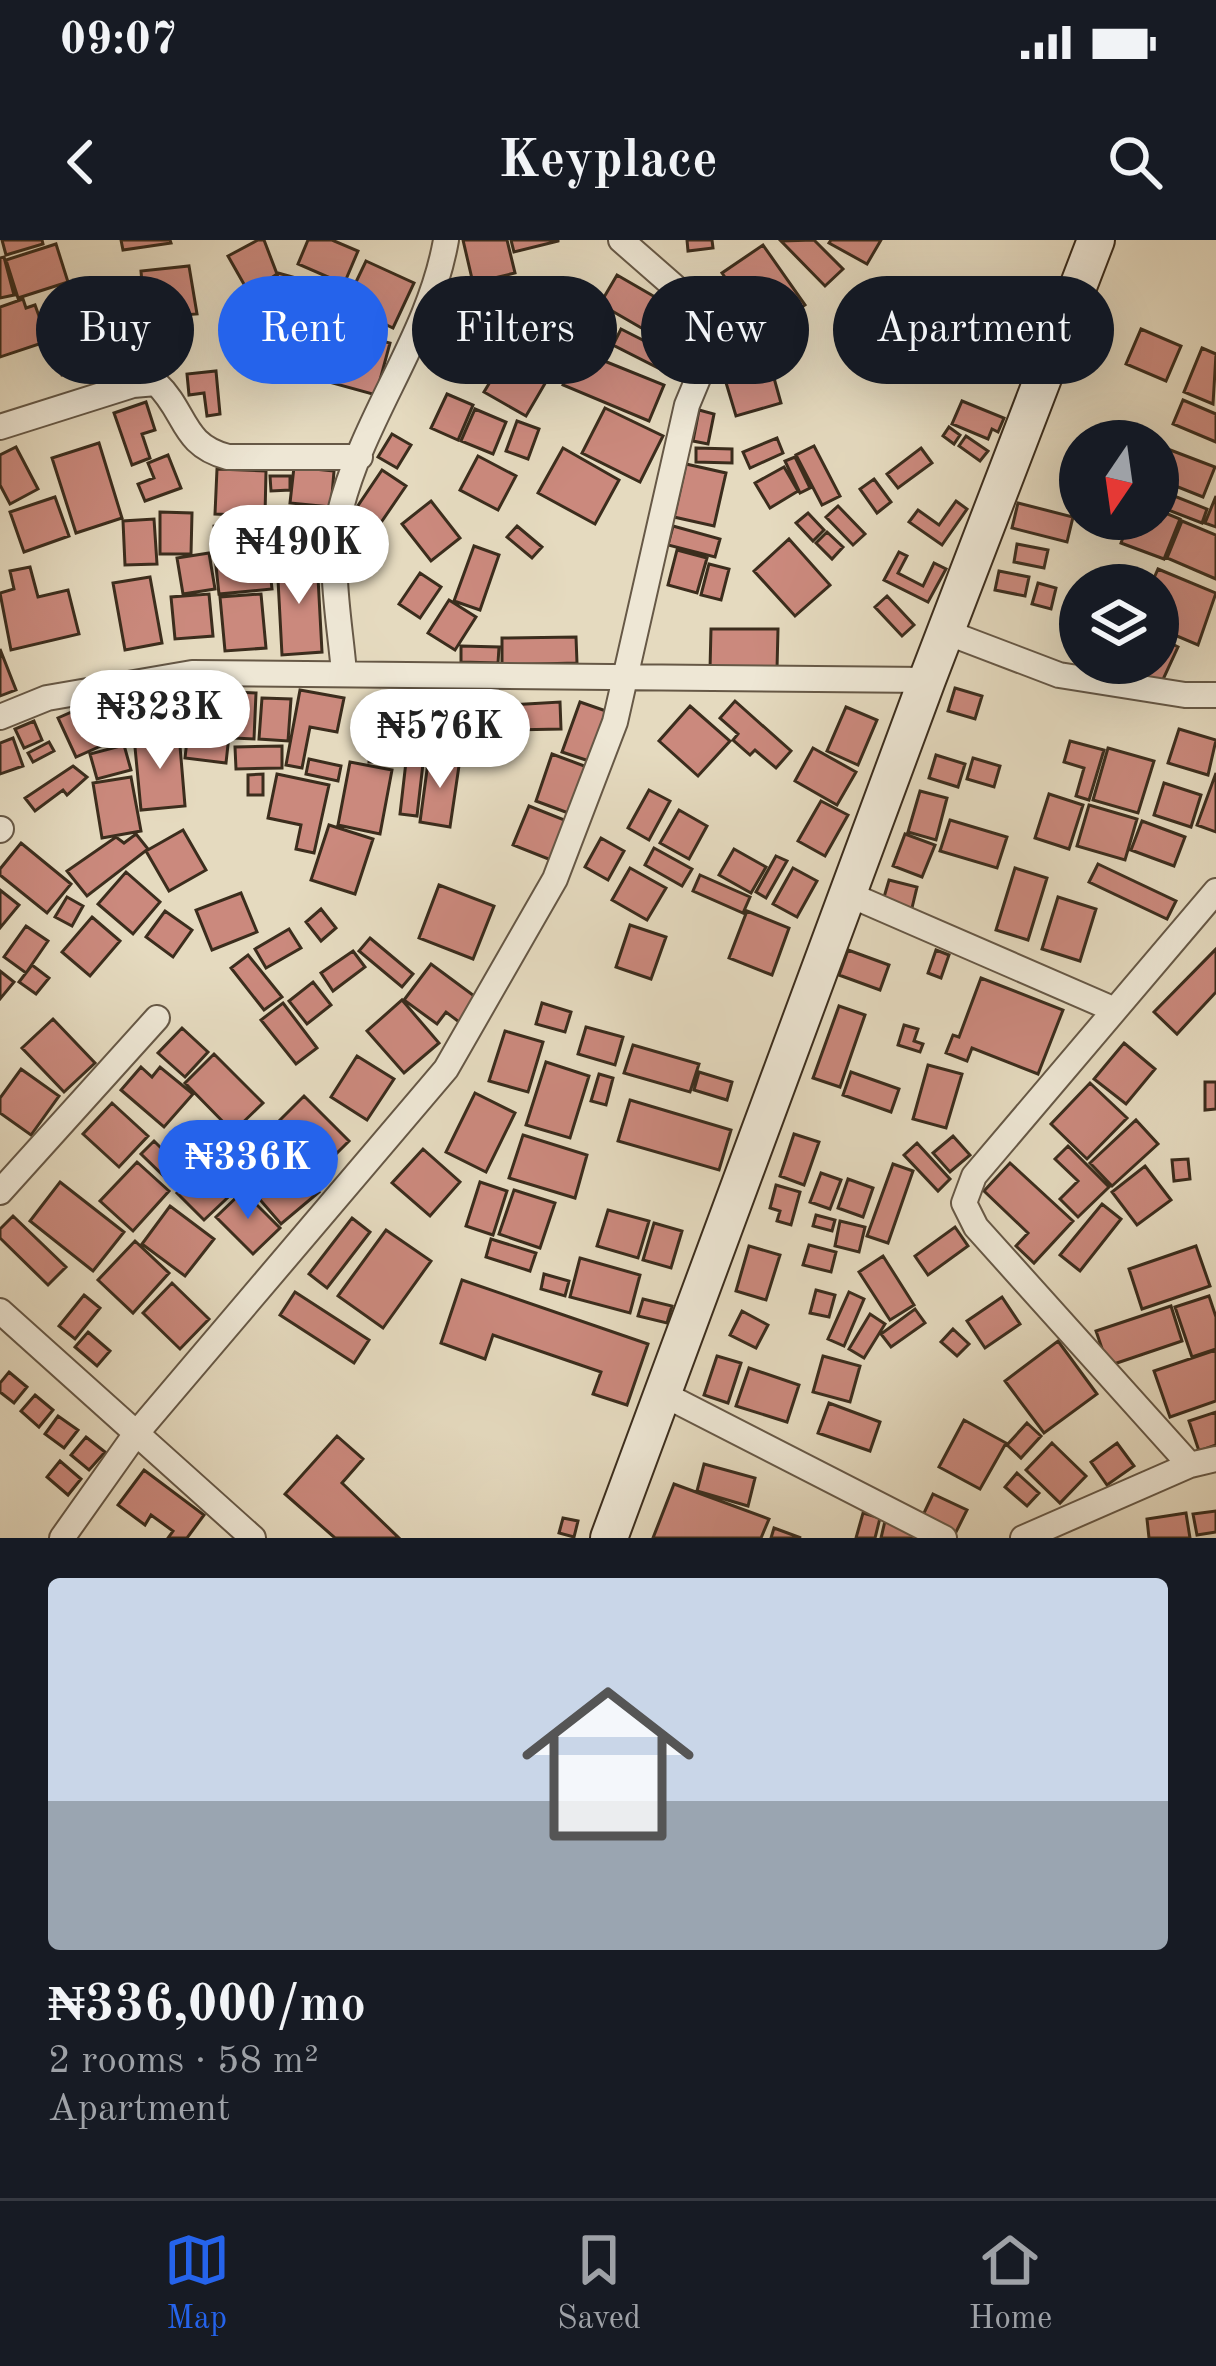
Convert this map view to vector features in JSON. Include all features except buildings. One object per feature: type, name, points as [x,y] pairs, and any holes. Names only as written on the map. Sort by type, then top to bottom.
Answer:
[{"type":"street","points":[[344,674],[335,571],[339,518],[360,457],[429,306],[446,240]]},
{"type":"street","points":[[62,1538],[135,1435],[446,1069],[555,879],[615,722],[687,406],[709,352],[713,327],[701,310],[621,240]]},
{"type":"street","points":[[609,1538],[927,680],[1096,240]]},
{"type":"street","points":[[0,427],[133,385],[156,383],[168,394],[191,437],[207,452],[228,458],[360,457]]},
{"type":"street","points":[[946,632],[1059,676],[1185,695],[1216,695]]},
{"type":"street","points":[[0,717],[47,698],[192,673],[927,680]]},
{"type":"street","points":[[1190,1465],[976,1227],[964,1203],[974,1176],[1216,891]]},
{"type":"street","points":[[848,894],[1115,1010]]},
{"type":"street","points":[[0,1192],[158,1018]]},
{"type":"street","points":[[0,1312],[253,1538]]},
{"type":"street","points":[[663,1394],[944,1538]]},
{"type":"street","points":[[1023,1538],[1190,1465],[1216,1459]]}]
